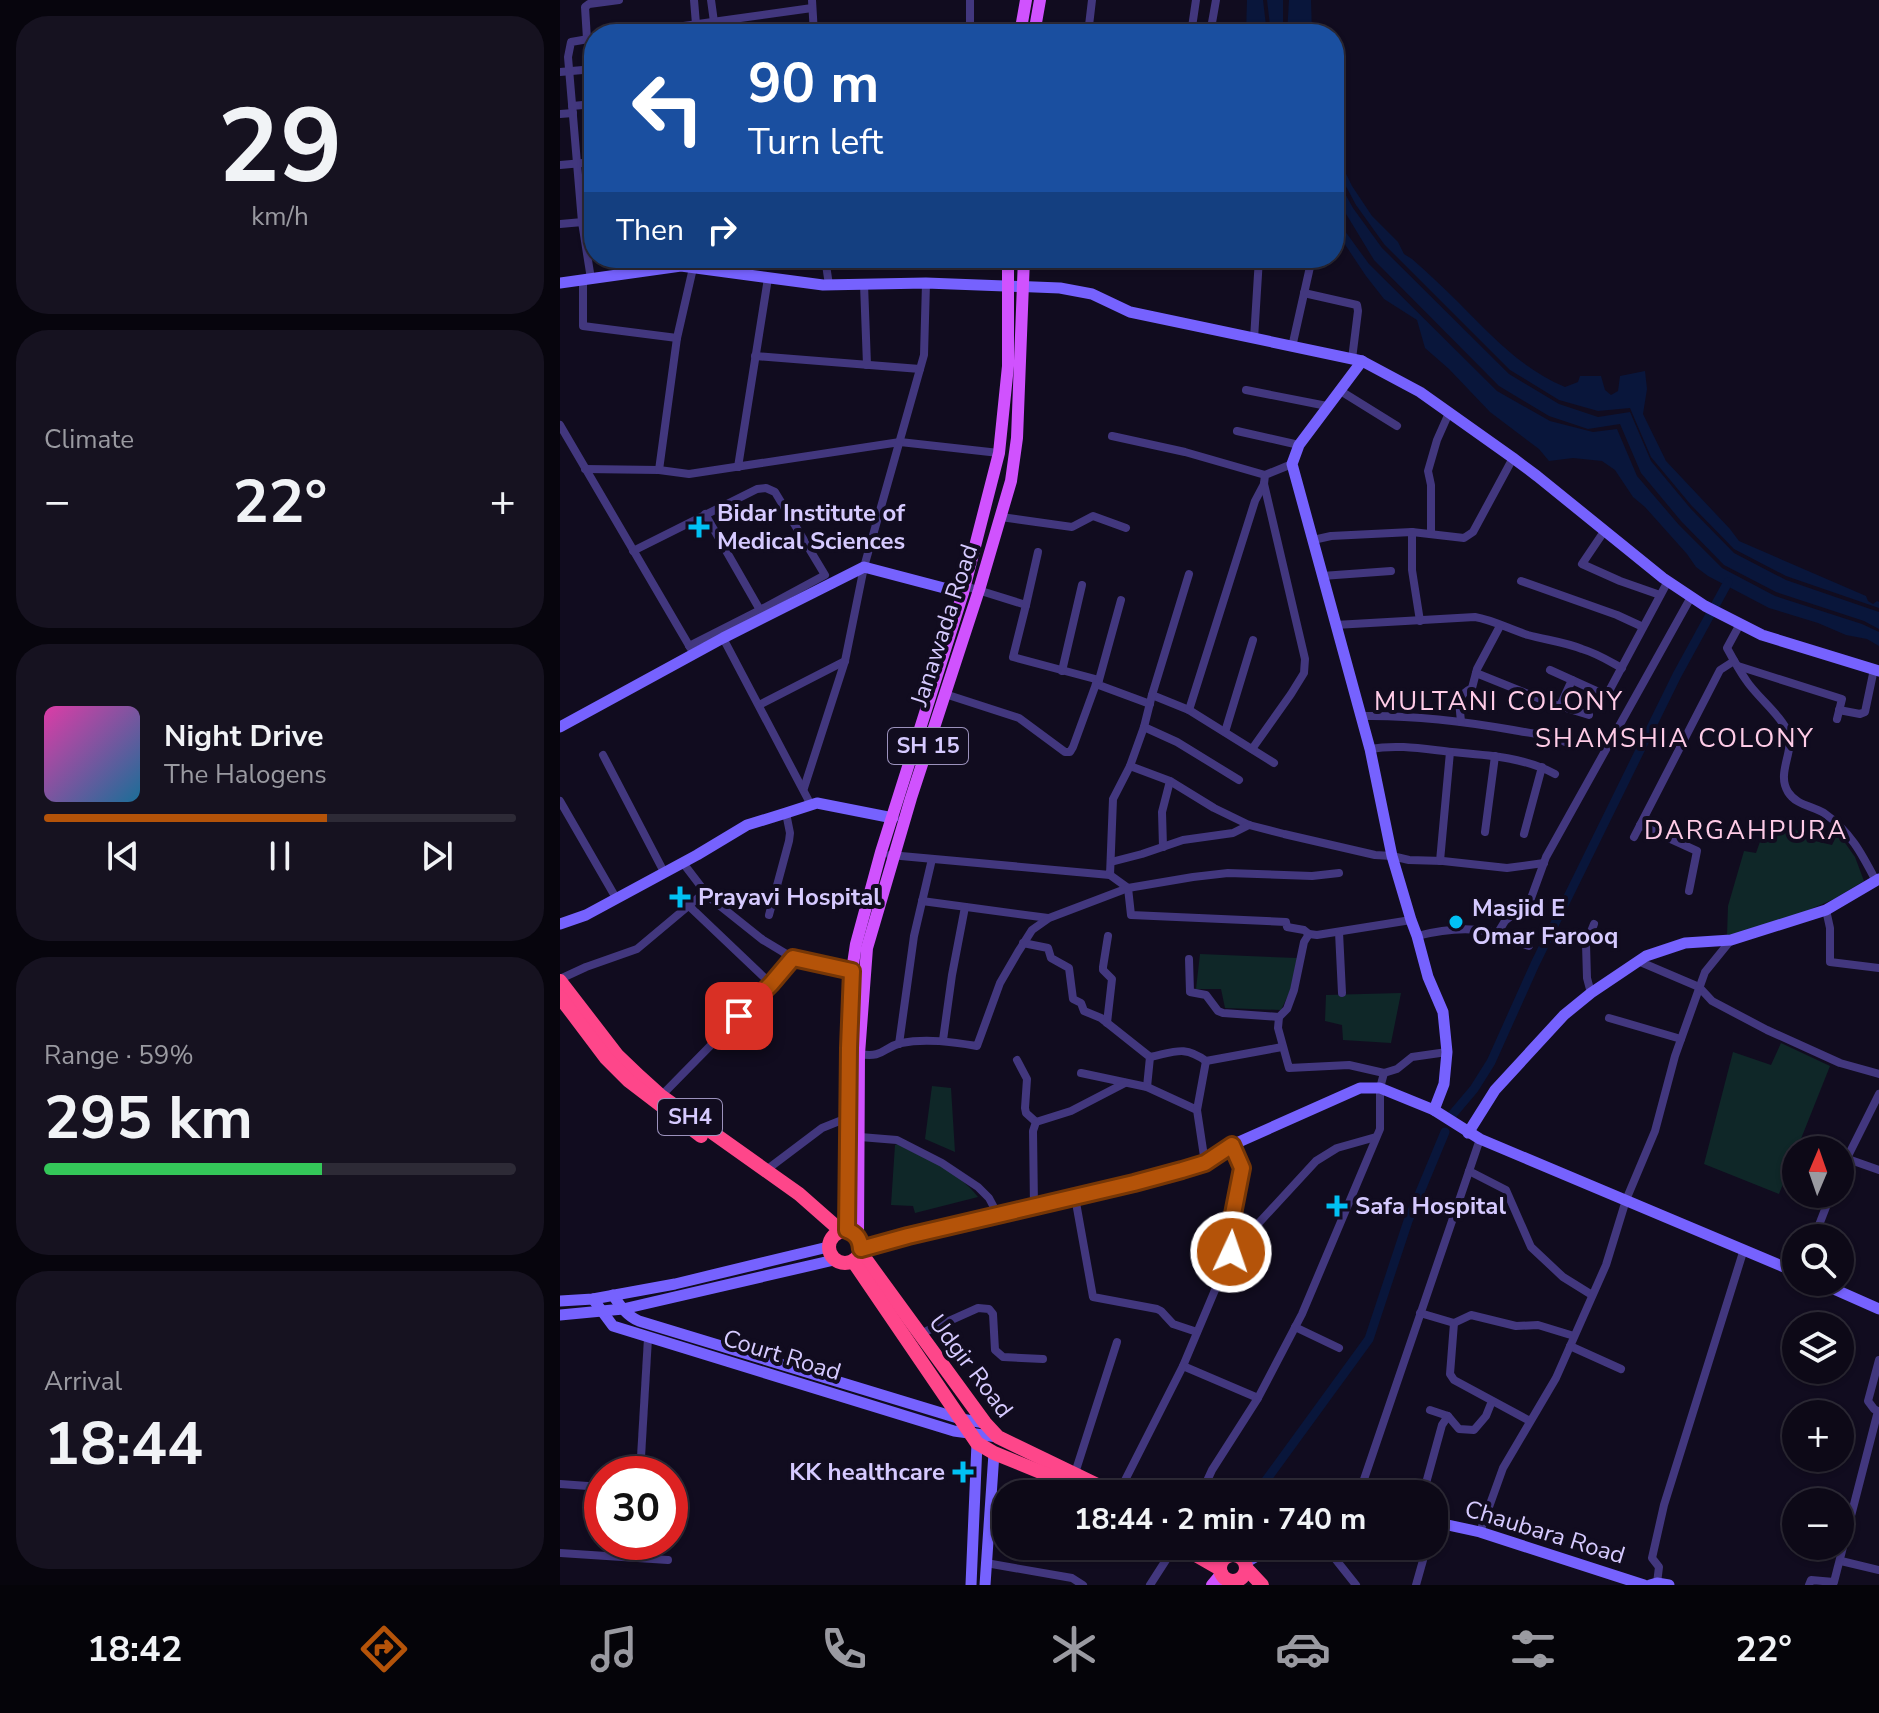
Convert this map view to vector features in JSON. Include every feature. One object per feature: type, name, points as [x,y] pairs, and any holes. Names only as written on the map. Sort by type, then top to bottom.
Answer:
[{"type":"highway","name":"Udgir Road","points":[[560,980],[617,1055],[661,1096],[799,1194],[846,1245],[919,1334],[998,1437],[1089,1480]]},
{"type":"highway","name":"Udgir Road","points":[[560,997],[606,1058],[629,1081],[846,1245],[974,1438],[994,1453],[1058,1480]]},
{"type":"highway","points":[[1206,1560],[1262,1585]]},
{"type":"main road","points":[[1022,24],[1026,0]]},
{"type":"main road","points":[[1036,24],[1040,0]]},
{"type":"main road","name":"Janawada Road","points":[[888,854],[893,818],[964,589],[999,453],[1008,366],[1008,268]]},
{"type":"main road","name":"Janawada Road","points":[[846,1245],[860,1137],[859,972],[856,944],[945,694],[1011,481],[1016,452],[1024,268]]},
{"type":"main road","name":"Janawada Road","points":[[846,1245],[847,1118],[859,972]]},
{"type":"street","points":[[588,24],[585,7],[619,0]]},
{"type":"street","points":[[694,0],[696,24],[812,4],[813,24]]},
{"type":"street","points":[[711,0],[714,22]]},
{"type":"street","points":[[970,0],[970,24]]},
{"type":"street","points":[[1090,24],[1092,0]]},
{"type":"street","points":[[1192,24],[1196,0]]},
{"type":"street","points":[[1212,24],[1216,0]]},
{"type":"street","points":[[584,40],[571,42],[564,72],[572,109],[584,245]]},
{"type":"street","points":[[564,72],[584,70]]},
{"type":"street","points":[[560,114],[584,106]]},
{"type":"street","points":[[560,165],[584,163]]},
{"type":"street","points":[[560,224],[582,222]]},
{"type":"street","points":[[586,268],[583,326],[677,338]]},
{"type":"street","points":[[560,283],[639,268]]},
{"type":"street","points":[[659,470],[677,338],[693,268],[829,285],[926,283],[1060,288],[1092,294],[1130,312],[1357,360],[1420,392],[1513,458],[1668,581],[1705,606],[1762,635],[1877,670],[1865,712],[1838,715],[1842,699],[1736,664],[1720,670],[1634,837]]},
{"type":"street","points":[[826,268],[829,285]]},
{"type":"street","points":[[1254,339],[1258,268]]},
{"type":"street","points":[[1292,347],[1310,268]]},
{"type":"street","points":[[738,467],[768,278]]},
{"type":"street","points":[[804,788],[845,661],[864,567],[924,355],[926,283]]},
{"type":"street","points":[[864,284],[867,365]]},
{"type":"street","points":[[1304,293],[1357,305],[1358,311],[1357,360],[1299,445],[1292,464],[1370,749],[1392,856],[1428,977],[1443,1012],[1447,1052],[1444,1084],[1434,1110]]},
{"type":"street","points":[[755,356],[920,369]]},
{"type":"street","points":[[1246,390],[1327,406]]},
{"type":"street","points":[[1339,390],[1397,426]]},
{"type":"street","points":[[1431,534],[1428,471],[1449,413]]},
{"type":"street","points":[[560,425],[691,650]]},
{"type":"street","points":[[1237,431],[1299,445]]},
{"type":"street","points":[[1112,436],[1185,452],[1264,480]]},
{"type":"street","points":[[585,469],[659,470],[689,474],[900,442],[999,453]]},
{"type":"street","points":[[1313,540],[1331,536],[1412,532],[1464,538],[1473,532],[1513,458]]},
{"type":"street","points":[[1189,710],[1255,501],[1264,480],[1292,464]]},
{"type":"street","points":[[1252,749],[1304,673],[1305,659],[1264,480]]},
{"type":"street","points":[[560,727],[825,575],[775,492],[766,488],[757,489],[633,551]]},
{"type":"street","points":[[705,514],[760,610]]},
{"type":"street","points":[[1001,517],[1072,527],[1093,516],[1126,528]]},
{"type":"street","points":[[1605,530],[1582,564],[1660,595]]},
{"type":"street","points":[[1412,532],[1412,570],[1420,621]]},
{"type":"street","points":[[1038,552],[1013,657],[1189,710],[1274,763]]},
{"type":"street","points":[[691,650],[723,638],[864,567],[979,590],[1026,605]]},
{"type":"street","points":[[1322,576],[1391,571]]},
{"type":"street","points":[[1110,875],[1113,799],[1130,766],[1144,727],[1189,574]]},
{"type":"street","points":[[1521,581],[1643,627]]},
{"type":"street","points":[[1550,670],[1603,694],[1608,693],[1668,581]]},
{"type":"street","points":[[1062,671],[1082,585]]},
{"type":"street","points":[[1497,934],[1505,921],[1530,901],[1544,863],[1691,597]]},
{"type":"street","points":[[945,694],[1011,715],[1065,752],[1070,752],[1097,682],[1121,600]]},
{"type":"street","points":[[1335,625],[1475,617],[1585,650],[1622,668]]},
{"type":"street","points":[[1468,1133],[1495,1090],[1564,1015],[1646,956],[1685,943],[1731,940],[1826,910],[1877,880],[1860,849],[1841,826],[1821,811],[1789,795],[1785,786],[1785,764],[1791,741],[1787,727],[1746,681],[1727,648],[1737,622]]},
{"type":"street","points":[[1461,722],[1460,697],[1472,688],[1476,673],[1500,626]]},
{"type":"street","points":[[723,638],[811,805]]},
{"type":"street","points":[[1225,732],[1253,640]]},
{"type":"street","points":[[759,705],[845,661]]},
{"type":"street","points":[[1476,673],[1589,715]]},
{"type":"street","points":[[1560,706],[1572,680]]},
{"type":"street","points":[[1361,716],[1389,715],[1461,722],[1543,734],[1568,743]]},
{"type":"street","points":[[1144,727],[1177,742],[1239,780]]},
{"type":"street","points":[[1370,749],[1393,746],[1495,756],[1542,767],[1555,774]]},
{"type":"street","points":[[1440,861],[1450,752]]},
{"type":"street","points":[[603,755],[664,872]]},
{"type":"street","points":[[1485,832],[1495,756]]},
{"type":"street","points":[[1130,766],[1170,781],[1249,825],[1375,855],[1507,868],[1544,863]]},
{"type":"street","points":[[1524,834],[1542,767]]},
{"type":"street","points":[[1163,847],[1162,812],[1170,781]]},
{"type":"street","points":[[560,801],[616,898]]},
{"type":"street","points":[[560,924],[586,915],[747,825],[817,803],[893,818]]},
{"type":"street","points":[[769,915],[789,841],[786,813]]},
{"type":"street","points":[[1111,862],[1183,840],[1233,833],[1249,825]]},
{"type":"street","points":[[1640,825],[1697,851],[1689,891]]},
{"type":"street","points":[[888,854],[1110,875],[1128,888],[1131,915],[1286,922],[1287,927],[1317,935],[1411,920]]},
{"type":"street","points":[[899,1044],[914,936],[932,859]]},
{"type":"street","points":[[683,863],[709,897],[763,940],[793,958],[859,972]]},
{"type":"street","points":[[859,1054],[874,1057],[899,1044],[943,1040],[977,1046],[1000,983],[1032,930],[1049,918],[1128,888],[1228,873],[1312,876],[1339,873]]},
{"type":"street","points":[[560,980],[637,949],[705,892]]},
{"type":"street","points":[[922,901],[1049,918]]},
{"type":"street","points":[[688,905],[771,984]]},
{"type":"street","points":[[943,1040],[965,907]]},
{"type":"street","points":[[1826,910],[1830,928],[1830,962],[1879,968]]},
{"type":"street","points":[[1591,993],[1587,978],[1586,944],[1594,924]]},
{"type":"street","points":[[1417,936],[1470,929],[1497,934],[1529,946]]},
{"type":"street","points":[[1339,932],[1342,993]]},
{"type":"street","points":[[1309,934],[1304,942],[1294,990],[1287,1009],[1279,1017],[1278,1028],[1289,1068],[1349,1065],[1384,1073],[1417,1056],[1447,1052]]},
{"type":"street","points":[[1107,1023],[1112,979],[1103,967],[1108,936]]},
{"type":"street","points":[[1480,1532],[1503,1468],[1556,1378],[1606,1265],[1626,1200],[1655,1131],[1699,987],[1705,972],[1731,940]]},
{"type":"street","points":[[1023,943],[1048,948],[1051,958],[1069,968],[1073,999],[1081,1003],[1084,1011],[1101,1018],[1150,1057],[1185,1050],[1206,1061],[1282,1047]]},
{"type":"street","points":[[661,1096],[793,958]]},
{"type":"street","points":[[1189,959],[1190,992],[1206,995],[1218,1011],[1279,1017]]},
{"type":"street","points":[[1638,961],[1699,987],[1712,1001],[1767,1030],[1840,1063],[1879,1074]]},
{"type":"street","points":[[1609,1018],[1681,1039]]},
{"type":"street","points":[[1147,1087],[1150,1057]]},
{"type":"street","points":[[1017,1060],[1027,1079],[1026,1113],[1036,1122]]},
{"type":"street","points":[[1205,1163],[1197,1110],[1206,1061]]},
{"type":"street","points":[[1081,1073],[1147,1087],[1197,1110]]},
{"type":"street","points":[[1207,1480],[1258,1398],[1295,1327],[1380,1129],[1380,1088],[1384,1073]]},
{"type":"street","points":[[1036,1122],[1071,1111],[1126,1083]]},
{"type":"street","points":[[560,1301],[593,1299],[675,1284],[1134,1183],[1205,1163],[1232,1145],[1360,1088],[1380,1088],[1434,1110],[1480,1139],[1782,1266]]},
{"type":"street","points":[[1854,1141],[1879,1094]]},
{"type":"street","points":[[765,1171],[822,1128],[847,1118]]},
{"type":"street","points":[[1034,1207],[1033,1131],[1036,1122]]},
{"type":"street","points":[[860,1137],[897,1140],[942,1163],[978,1187],[989,1198],[998,1215]]},
{"type":"street","points":[[1231,1252],[1316,1161],[1337,1148],[1376,1137]]},
{"type":"street","points":[[1364,1480],[1480,1139]]},
{"type":"street","points":[[1124,1480],[1183,1366],[1231,1252],[1233,1214],[1242,1168],[1232,1145]]},
{"type":"street","points":[[1854,1161],[1879,1170]]},
{"type":"street","points":[[1469,1171],[1506,1190],[1531,1247],[1563,1277],[1592,1295]]},
{"type":"street","points":[[1075,1197],[1093,1297],[1157,1309],[1173,1324],[1197,1332]]},
{"type":"street","points":[[560,1315],[623,1309],[846,1245]]},
{"type":"street","points":[[1659,1584],[1659,1567],[1652,1558],[1664,1505],[1744,1249]]},
{"type":"street","points":[[613,1295],[632,1319],[756,1364],[985,1423]]},
{"type":"street","points":[[1850,1296],[1879,1309]]},
{"type":"street","name":"Court Road","points":[[593,1299],[613,1326],[648,1338],[756,1364],[974,1438],[998,1437]]},
{"type":"street","points":[[919,1334],[978,1308],[989,1309],[993,1314],[995,1350],[998,1354],[1003,1357],[1043,1359]]},
{"type":"street","points":[[1420,1313],[1454,1323],[1471,1315],[1516,1326],[1538,1325],[1574,1336]]},
{"type":"street","points":[[1454,1323],[1450,1374],[1454,1380],[1530,1421]]},
{"type":"street","points":[[1295,1327],[1339,1348]]},
{"type":"street","points":[[641,1456],[648,1338]]},
{"type":"street","points":[[1075,1473],[1117,1342]]},
{"type":"street","points":[[1570,1346],[1621,1369]]},
{"type":"street","points":[[1809,1585],[1811,1580],[1834,1582],[1841,1561],[1879,1412],[1868,1401],[1879,1360]]},
{"type":"street","points":[[1183,1366],[1258,1398]]},
{"type":"street","points":[[1430,1410],[1448,1416],[1459,1429],[1474,1430],[1486,1416],[1492,1401]]},
{"type":"street","points":[[1427,1480],[1442,1425],[1448,1416]]},
{"type":"street","points":[[971,1585],[974,1438]]},
{"type":"street","points":[[985,1585],[994,1453]]},
{"type":"street","points":[[560,1484],[584,1486]]},
{"type":"street","name":"Chaubara Road","points":[[1448,1525],[1480,1532],[1644,1585]]},
{"type":"street","points":[[560,1553],[584,1555]]},
{"type":"street","points":[[1150,1585],[1167,1560]]},
{"type":"street","points":[[1232,1573],[1252,1560]]},
{"type":"street","points":[[1336,1560],[1356,1585]]},
{"type":"street","points":[[1416,1585],[1423,1560]]},
{"type":"street","points":[[1841,1561],[1879,1570]]},
{"type":"street","points":[[986,1563],[1072,1578],[1083,1585]]},
{"type":"green space","points":[[1767,822],[1789,826],[1806,839],[1832,845],[1838,833],[1855,857],[1864,881],[1834,899],[1797,915],[1727,936],[1728,906],[1744,851],[1756,853]]},
{"type":"green space","points":[[1200,954],[1297,958],[1291,989],[1281,1010],[1225,1008],[1221,989],[1196,989]]},
{"type":"green space","points":[[1401,993],[1391,1043],[1343,1040],[1342,1025],[1325,1021],[1326,995]]},
{"type":"green space","points":[[1781,1043],[1830,1066],[1802,1136],[1782,1136],[1782,1186],[1779,1194],[1704,1164],[1733,1052],[1771,1065]]},
{"type":"green space","points":[[932,1086],[951,1088],[955,1152],[925,1139]]},
{"type":"green space","points":[[897,1144],[951,1173],[978,1197],[915,1213],[913,1206],[891,1205]]},
{"type":"water","points":[[1247,0],[1263,0],[1266,24],[1246,24]]},
{"type":"water","points":[[1267,0],[1283,0],[1283,24],[1270,24]]},
{"type":"water","points":[[1289,0],[1311,0],[1312,24],[1288,24]]},
{"type":"water","points":[[1344,170],[1372,216],[1398,242],[1404,254],[1507,350],[1549,379],[1565,387],[1578,382],[1580,376],[1601,376],[1605,390],[1611,395],[1618,391],[1620,376],[1645,371],[1647,389],[1643,414],[1666,461],[1739,541],[1866,596],[1873,604],[1877,601],[1879,608],[1786,576],[1734,549],[1691,505],[1651,457],[1630,408],[1598,411],[1559,400],[1510,370],[1384,244],[1344,183]]},
{"type":"water","points":[[1344,192],[1382,248],[1509,374],[1559,404],[1598,417],[1630,412],[1651,461],[1691,509],[1734,553],[1786,580],[1879,612],[1879,629],[1864,621],[1776,592],[1724,565],[1681,521],[1641,473],[1620,424],[1588,429],[1549,416],[1499,386],[1374,260],[1344,210]]},
{"type":"water","points":[[1344,230],[1369,264],[1497,391],[1550,421],[1593,432],[1617,429],[1637,476],[1679,525],[1722,568],[1775,596],[1879,632],[1879,646],[1867,639],[1846,635],[1769,608],[1708,576],[1696,567],[1633,497],[1615,470],[1602,461],[1573,458],[1549,461],[1539,449],[1490,412],[1425,348],[1417,320],[1384,299],[1344,243]]},
{"type":"waterway","points":[[1452,1115],[1491,1062],[1535,964],[1677,675],[1728,582]]},
{"type":"waterway","points":[[1266,1480],[1369,1339],[1408,1221],[1445,1132]]},
{"type":"place","name":"Bidar Institute of Medical Sciences","points":[[699,527]]},
{"type":"place","name":"Prayavi Hospital","points":[[680,897]]},
{"type":"place","name":"Masjid E Omar Farooq","points":[[1456,922]]},
{"type":"place","name":"Safa Hospital","points":[[1337,1206]]},
{"type":"place","name":"KK healthcare","points":[[963,1472]]},
{"type":"district","name":"MULTANI COLONY","points":[[1499,701]]},
{"type":"district","name":"SHAMSHIA COLONY","points":[[1675,738]]},
{"type":"district","name":"DARGAHPURA","points":[[1746,830]]},
{"type":"route","points":[[739,1016],[793,958],[852,971],[847,1230],[858,1237],[861,1249],[1182,1170],[1205,1163],[1232,1145],[1242,1168],[1233,1214],[1231,1252]]}]
